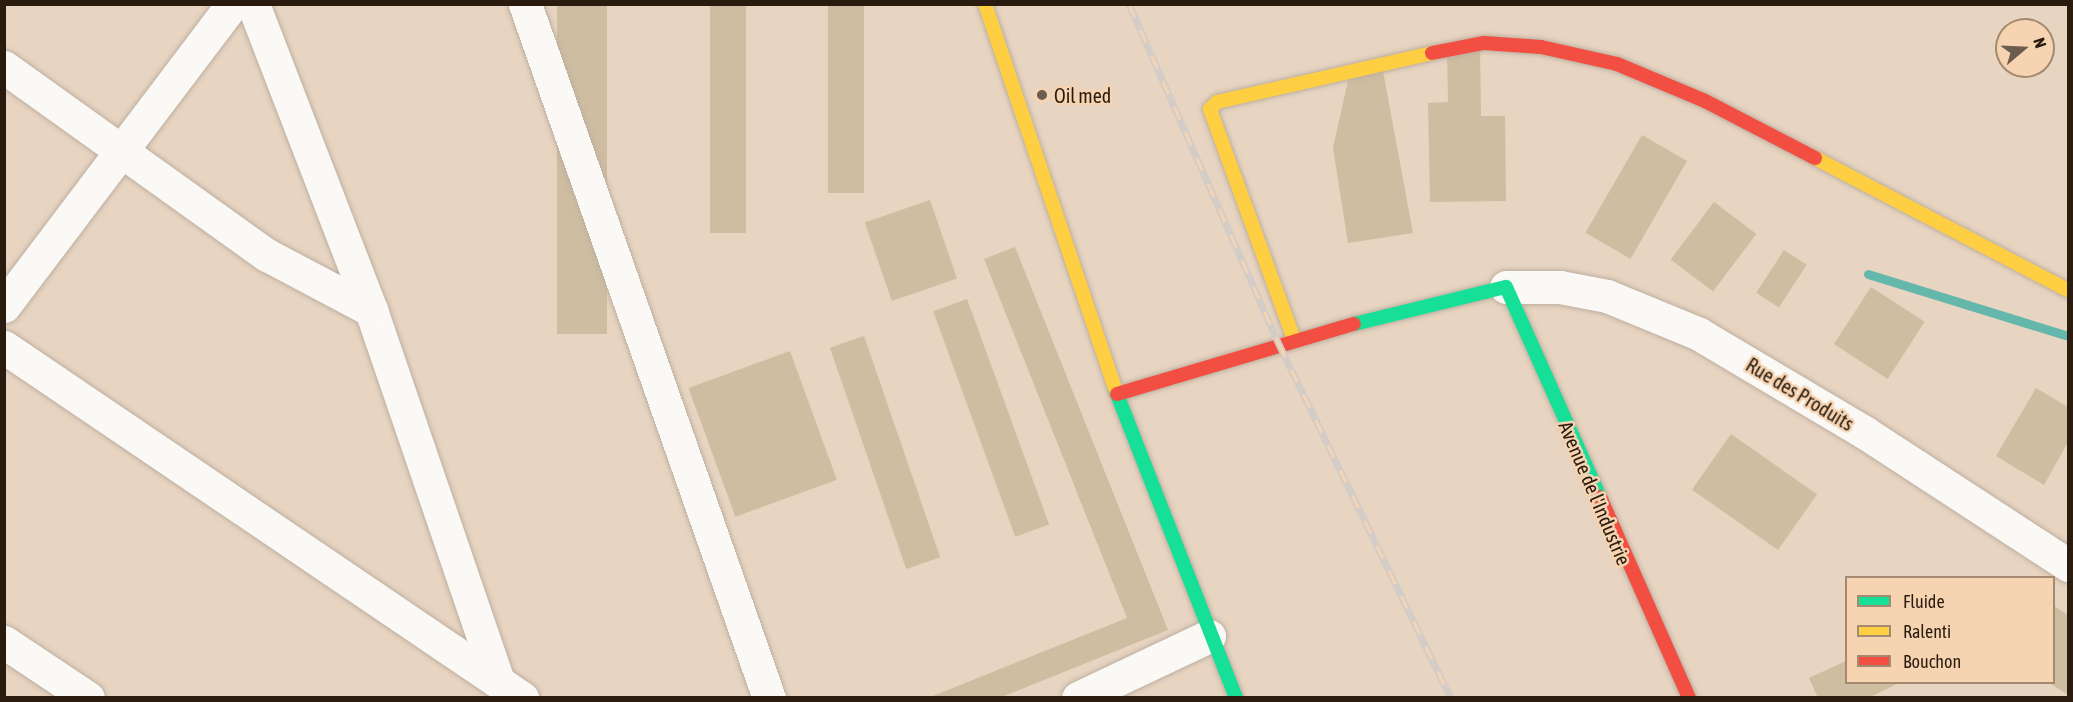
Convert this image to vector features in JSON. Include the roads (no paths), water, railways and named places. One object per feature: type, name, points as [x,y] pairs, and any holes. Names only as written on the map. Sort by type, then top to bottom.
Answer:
[{"type":"main road","points":[[985,4],[1116,394],[1209,636],[1236,698]]},
{"type":"main road","points":[[1294,339],[1210,109],[1217,102],[1367,66],[1484,43],[1541,47],[1617,64],[1705,101],[2068,290]]},
{"type":"main road","points":[[1116,394],[1294,339],[1506,287]]},
{"type":"main road","name":"Avenue de l'Industrie","points":[[1506,287],[1689,698]]},
{"type":"street","points":[[4,306],[117,150],[232,4]]},
{"type":"street","points":[[253,4],[371,310],[510,689]]},
{"type":"street","points":[[525,4],[769,698]]},
{"type":"street","points":[[4,67],[117,150],[267,255],[371,310]]},
{"type":"street","name":"Rue des Produits","points":[[1506,287],[1560,287],[1607,296],[1699,334],[1864,432],[2068,565]]},
{"type":"street","points":[[4,347],[510,689]]},
{"type":"street","points":[[1078,698],[1209,636]]},
{"type":"street","points":[[4,642],[88,698]]},
{"type":"waterway","points":[[1868,274],[2068,336]]},
{"type":"railway","points":[[1129,4],[1279,344],[1451,698]]},
{"type":"place","name":"Oil med","points":[[1042,95]]}]
